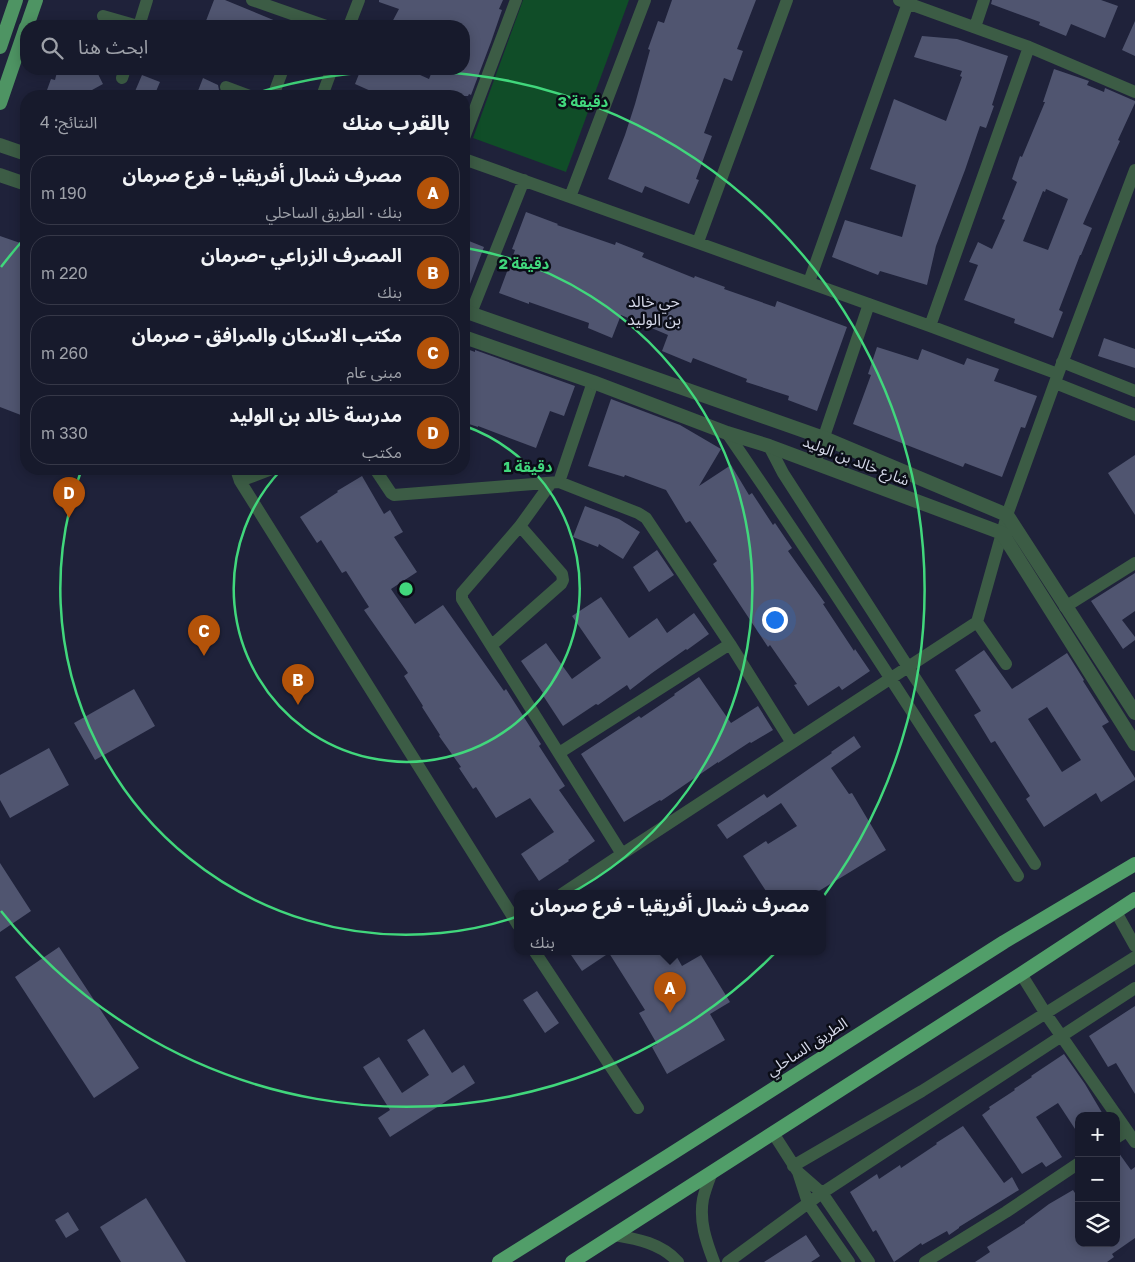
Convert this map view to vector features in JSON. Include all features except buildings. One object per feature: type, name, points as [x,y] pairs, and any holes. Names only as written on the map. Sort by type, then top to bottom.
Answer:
[{"type":"highway","name":"الطريق الساحلي","points":[[499,1262],[1004,942],[1135,864]]},
{"type":"highway","points":[[572,1262],[1022,974],[1135,899]]},
{"type":"main road","points":[[0,47],[16,0]]},
{"type":"main road","points":[[29,20],[36,0]]},
{"type":"main road","points":[[0,103],[20,45]]},
{"type":"street","points":[[140,20],[147,0]]},
{"type":"street","points":[[252,0],[269,3],[299,20]]},
{"type":"street","points":[[351,20],[359,0]]},
{"type":"street","points":[[470,122],[516,0]]},
{"type":"street","points":[[570,197],[645,0]]},
{"type":"street","points":[[698,242],[787,0]]},
{"type":"street","points":[[975,28],[984,0]]},
{"type":"street","points":[[810,282],[903,2],[1029,47],[1135,92]]},
{"type":"street","points":[[103,16],[117,20]]},
{"type":"street","points":[[930,326],[1029,47]]},
{"type":"street","points":[[275,90],[281,75]]},
{"type":"street","points":[[324,90],[330,75]]},
{"type":"street","points":[[226,87],[234,90]]},
{"type":"street","points":[[0,145],[20,152]]},
{"type":"street","points":[[470,161],[810,282],[1058,373],[1135,391]]},
{"type":"street","points":[[568,890],[977,622],[1007,515],[1058,373],[1135,170]]},
{"type":"street","points":[[0,175],[20,182]]},
{"type":"street","points":[[470,307],[524,180]]},
{"type":"street","points":[[815,463],[869,304]]},
{"type":"street","name":"شارع خالد بن الوليد","points":[[470,313],[824,438],[1007,515]]},
{"type":"street","name":"شارع خالد بن الوليد","points":[[470,339],[593,382],[726,433],[769,446],[1002,533]]},
{"type":"street","points":[[1058,373],[1135,414]]},
{"type":"street","points":[[593,382],[555,482],[462,593],[462,599],[622,854]]},
{"type":"street","points":[[726,433],[763,485],[891,678],[1018,876]]},
{"type":"street","points":[[769,446],[783,473],[1035,864]]},
{"type":"street","points":[[763,485],[783,473]]},
{"type":"street","points":[[238,475],[514,920]]},
{"type":"street","points":[[379,475],[391,493],[397,495],[555,482],[638,513],[646,518],[730,644],[792,743]]},
{"type":"street","points":[[1007,515],[1135,713]]},
{"type":"street","points":[[492,645],[562,584],[563,580],[562,574],[520,526]]},
{"type":"street","points":[[1002,533],[1135,744]]},
{"type":"street","points":[[1066,607],[1135,563]]},
{"type":"street","points":[[977,622],[1006,664]]},
{"type":"street","points":[[559,753],[730,644]]},
{"type":"street","points":[[1116,912],[1135,946]]},
{"type":"street","points":[[537,955],[638,1108]]},
{"type":"street","points":[[796,1169],[1135,958]]},
{"type":"street","points":[[1022,974],[1046,1014],[1062,1035],[1122,1135],[1135,1142]]},
{"type":"street","points":[[728,1262],[822,1193],[1135,988]]},
{"type":"street","points":[[773,1133],[796,1169],[808,1203],[849,1262]]},
{"type":"street","points":[[925,1262],[1006,1212],[1075,1166]]},
{"type":"street","points":[[796,1169],[822,1193],[869,1262]]},
{"type":"street","points":[[712,1172],[703,1197],[702,1213],[707,1243],[714,1262]]},
{"type":"street","points":[[614,1235],[641,1240],[655,1245],[674,1257],[678,1262]]},
{"type":"green space","points":[[523,0],[629,0],[566,172],[473,138]]},
{"type":"place","name":"مدرسة خالد بن الوليد","points":[[69,518]]},
{"type":"place","name":"مكتب الاسكان والمرافق - صرمان","points":[[204,656]]},
{"type":"place","name":"المصرف الزراعي -صرمان","points":[[298,705]]},
{"type":"place","name":"مصرف شمال أفريقيا - فرع صرمان","points":[[670,1013]]},
{"type":"district","name":"حي خالد بن الوليد","points":[[654,310]]}]
